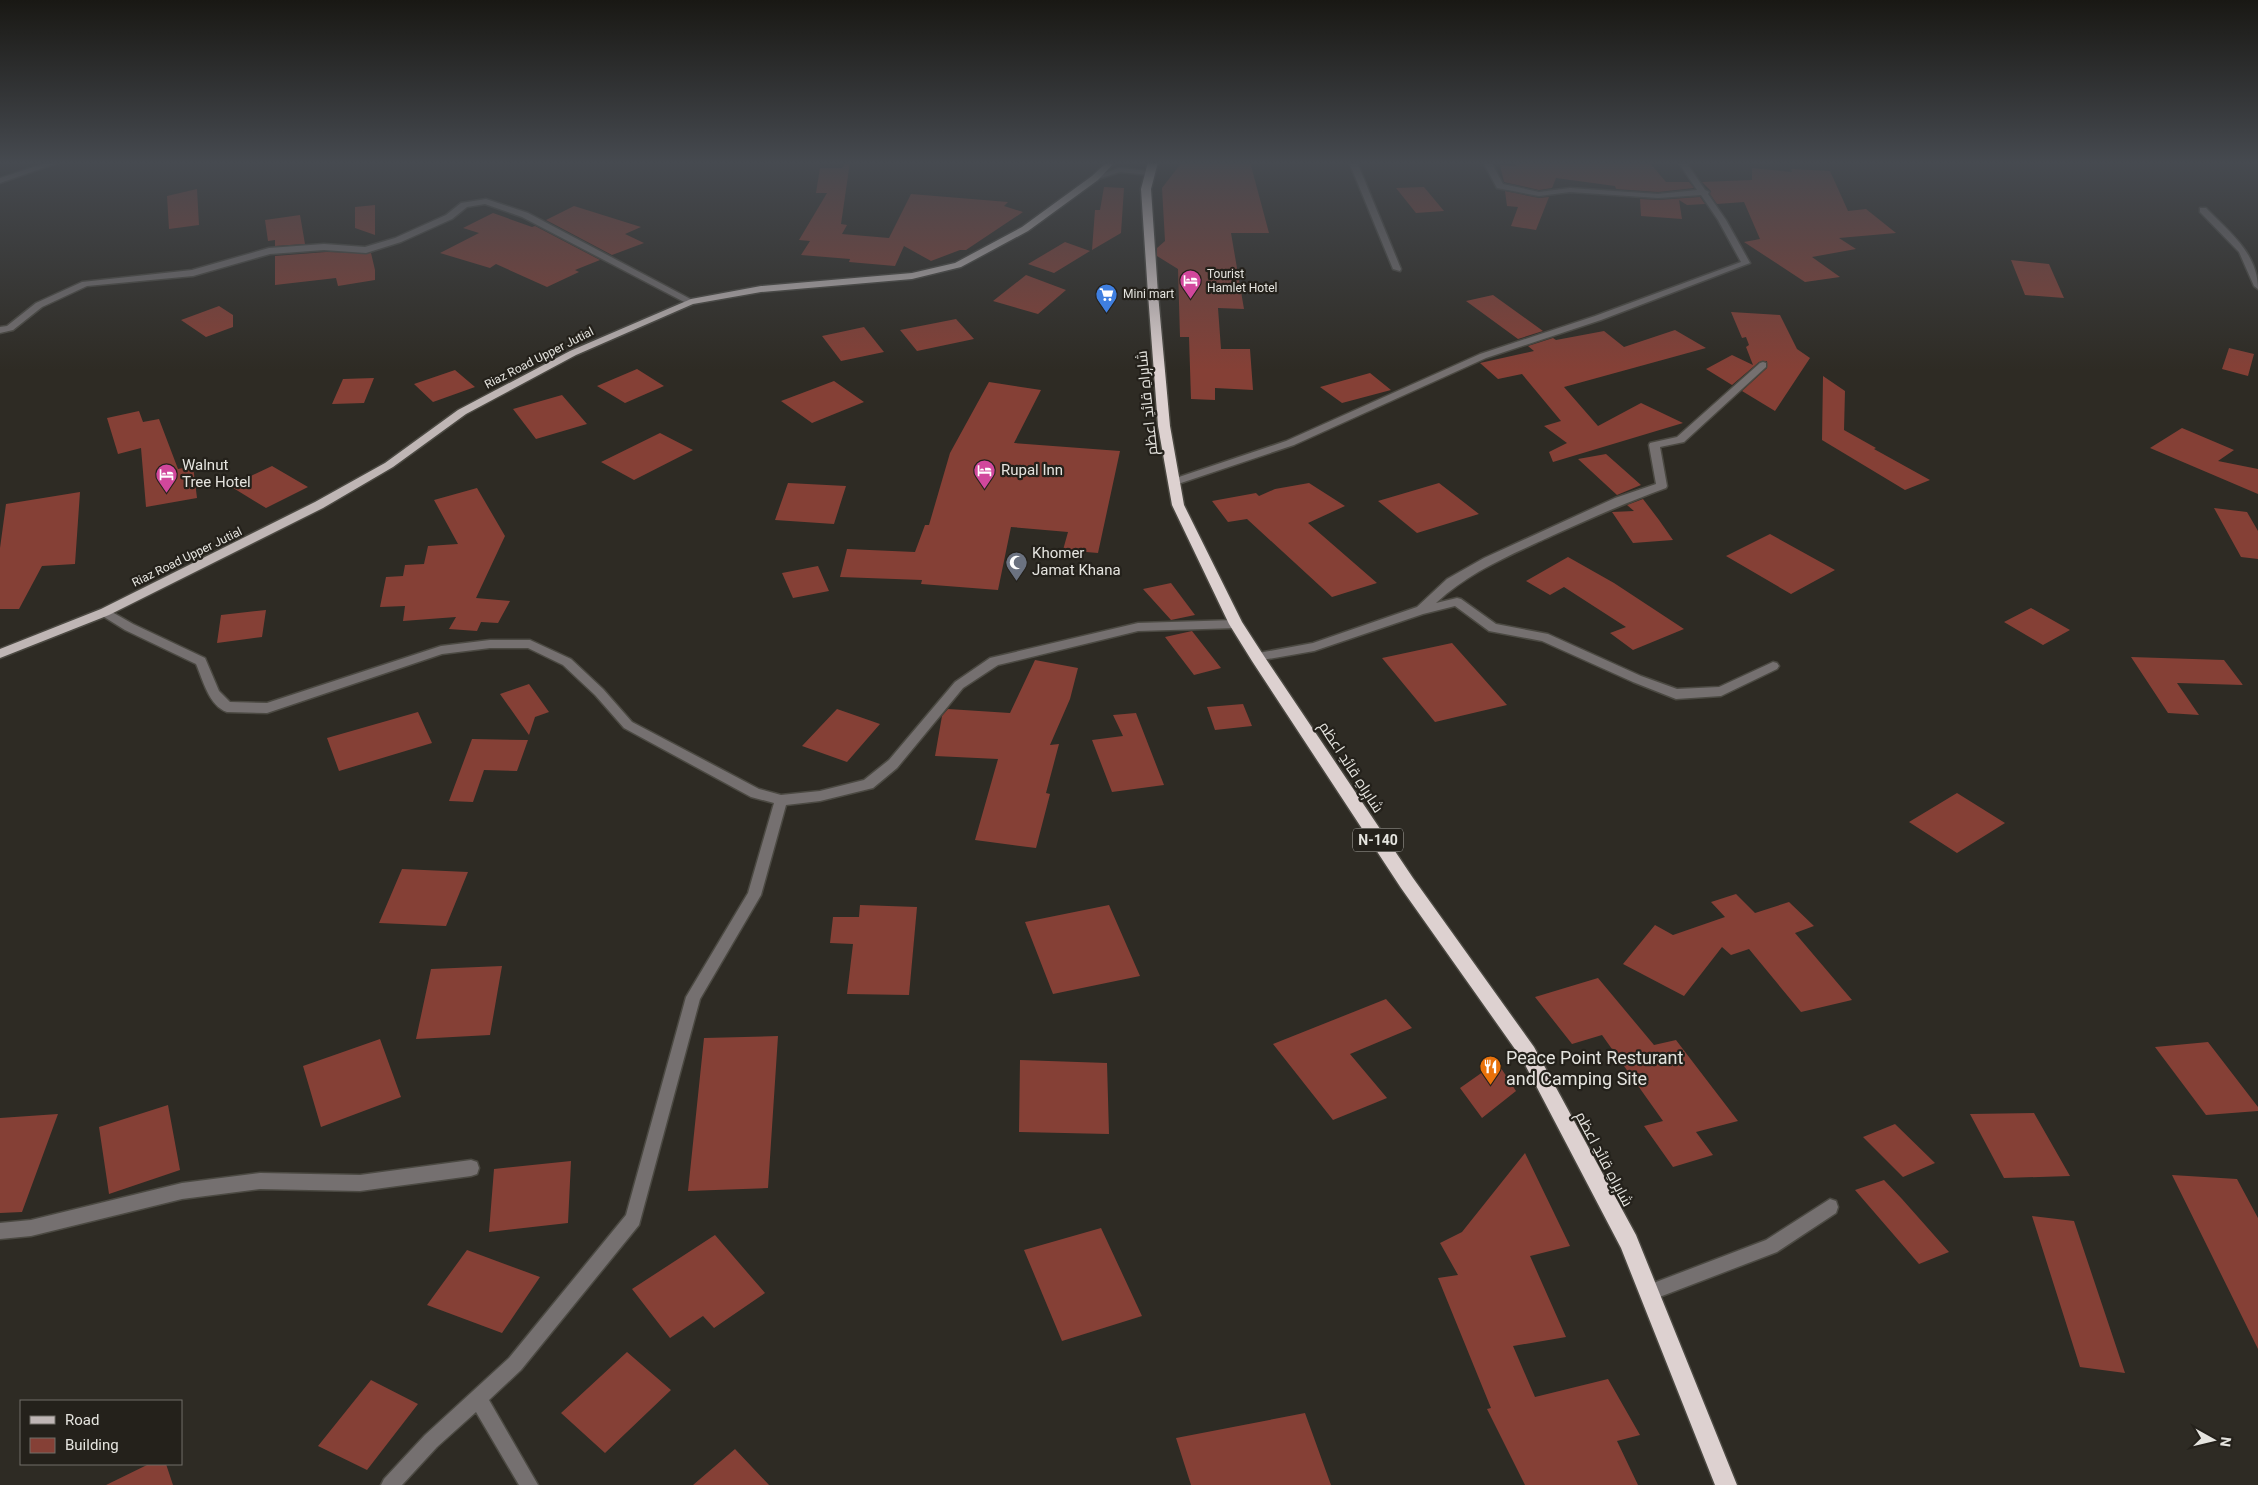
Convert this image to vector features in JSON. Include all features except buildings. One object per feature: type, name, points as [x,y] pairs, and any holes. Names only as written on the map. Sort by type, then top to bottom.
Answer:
[{"type":"highway","name":"شاہراہِ قائدِ اعظم","points":[[1149,231],[1164,426],[1178,505],[1236,624],[1257,657],[1407,883],[1528,1053],[1628,1242],[1726,1485]]},
{"type":"main road","name":"Riaz Road Upper Jutial","points":[[0,654],[105,612],[319,505],[389,465],[462,412],[573,353],[691,302],[761,289],[912,276],[958,265],[1021,231]]},
{"type":"street","points":[[0,330],[10,328],[39,305],[85,284],[193,273],[269,251],[324,247],[366,250],[398,240],[417,231]]},
{"type":"street","points":[[556,231],[691,302]]},
{"type":"street","points":[[1381,231],[1397,269]]},
{"type":"street","points":[[1174,482],[1290,443],[1483,356],[1598,318],[1746,263],[1728,231]]},
{"type":"street","points":[[2224,231],[2243,252],[2258,286]]},
{"type":"street","points":[[1421,610],[1451,582],[1488,561],[1619,501],[1662,486],[1654,445],[1680,440],[1763,365]]},
{"type":"street","points":[[1257,657],[1314,647],[1421,610],[1457,602],[1493,628],[1544,636],[1637,679],[1676,694],[1721,691],[1773,666]]},
{"type":"street","points":[[105,612],[129,627],[201,661],[214,694],[227,707],[267,708],[442,650],[490,644],[530,644],[567,662],[599,692],[628,726],[756,793],[781,800],[820,796],[868,784],[893,764],[959,685],[994,661],[1138,627],[1236,624]]},
{"type":"street","points":[[390,1485],[431,1441],[515,1364],[633,1219],[693,997],[754,895],[781,800]]},
{"type":"street","points":[[0,1231],[31,1228],[182,1191],[260,1181],[360,1183],[471,1168]]},
{"type":"street","points":[[1649,1293],[1771,1246],[1830,1207]]},
{"type":"street","points":[[478,1399],[529,1485]]},
{"type":"place","name":"Tourist Hamlet Hotel","points":[[1191,300]]},
{"type":"place","name":"Mini mart","points":[[1107,313]]},
{"type":"place","name":"Rupal Inn","points":[[985,489]]},
{"type":"place","name":"Walnut Tree Hotel","points":[[166,493]]},
{"type":"place","name":"Khomer Jamat Khana","points":[[1016,581]]},
{"type":"place","name":"Peace Point Resturant and Camping Site","points":[[1490,1086]]}]
